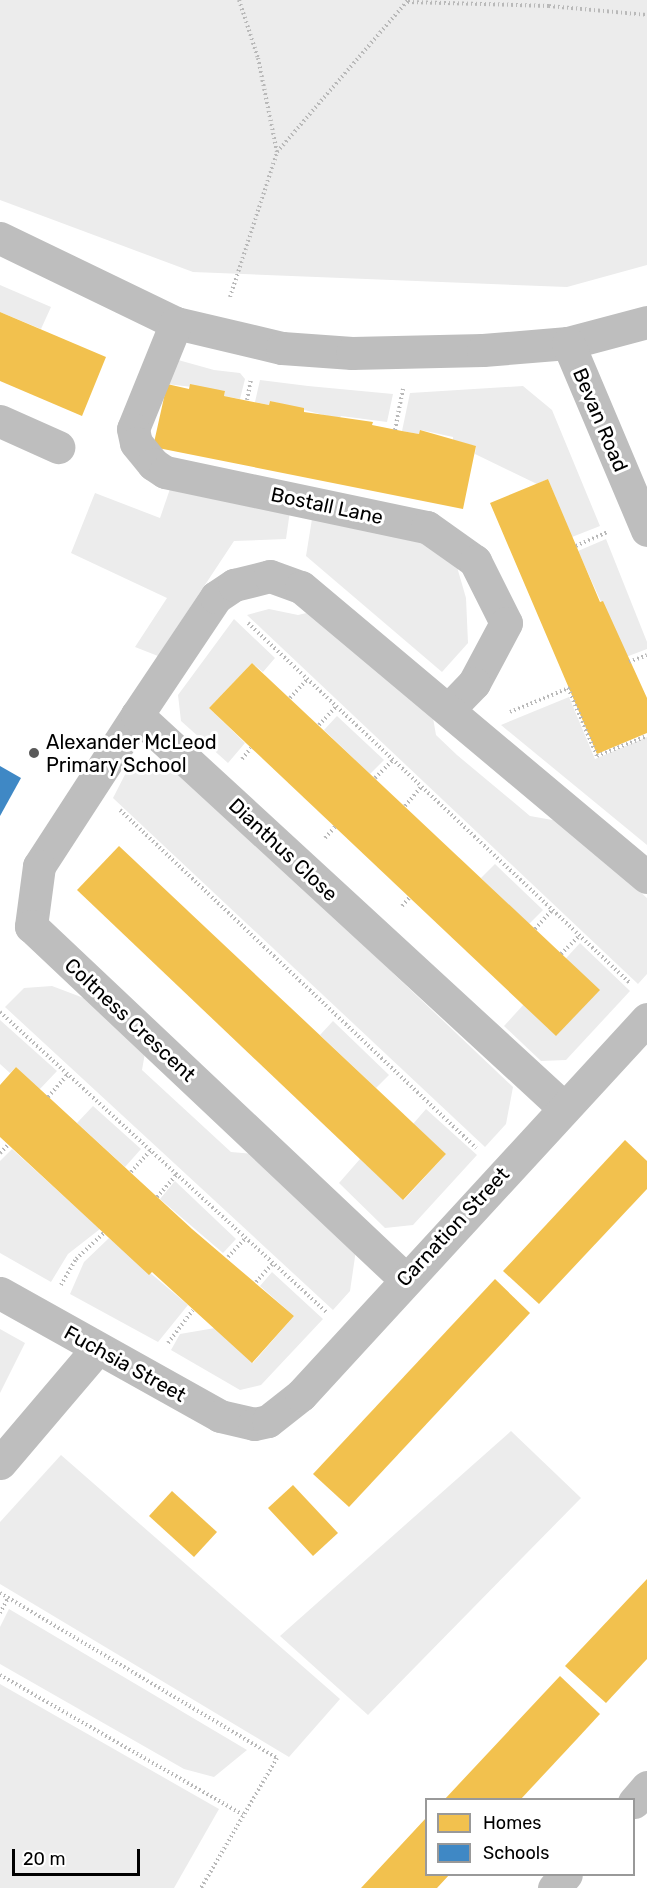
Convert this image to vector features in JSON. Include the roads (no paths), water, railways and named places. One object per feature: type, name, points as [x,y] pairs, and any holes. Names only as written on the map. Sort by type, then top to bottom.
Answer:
[{"type":"street","points":[[0,238],[176,323],[282,348],[352,353],[568,343],[647,322]]},
{"type":"street","name":"Bostall Lane","points":[[176,323],[133,429],[136,442],[153,464],[165,472],[427,527],[476,561],[506,623],[474,683],[459,718]]},
{"type":"street","name":"Bevan Road","points":[[568,343],[647,530]]},
{"type":"street","points":[[0,421],[58,447]]},
{"type":"street","points":[[137,715],[216,597],[234,585],[270,576],[301,587],[647,877]]},
{"type":"street","name":"Coltness Crescent","points":[[137,715],[39,866],[31,926],[405,1279]]},
{"type":"street","name":"Dianthus Close","points":[[137,715],[563,1107]]},
{"type":"street","name":"Carnation Street","points":[[254,1424],[283,1412],[352,1338],[563,1107],[643,1005]]},
{"type":"street","name":"Fuchsia Street","points":[[0,1293],[220,1416],[254,1424]]},
{"type":"street","points":[[0,1463],[97,1349]]},
{"type":"street","points":[[635,1800],[647,1787]]},
{"type":"street","points":[[554,1888],[565,1876]]},
{"type":"place","name":"Alexander McLeod Primary School","points":[[34,753]]}]
